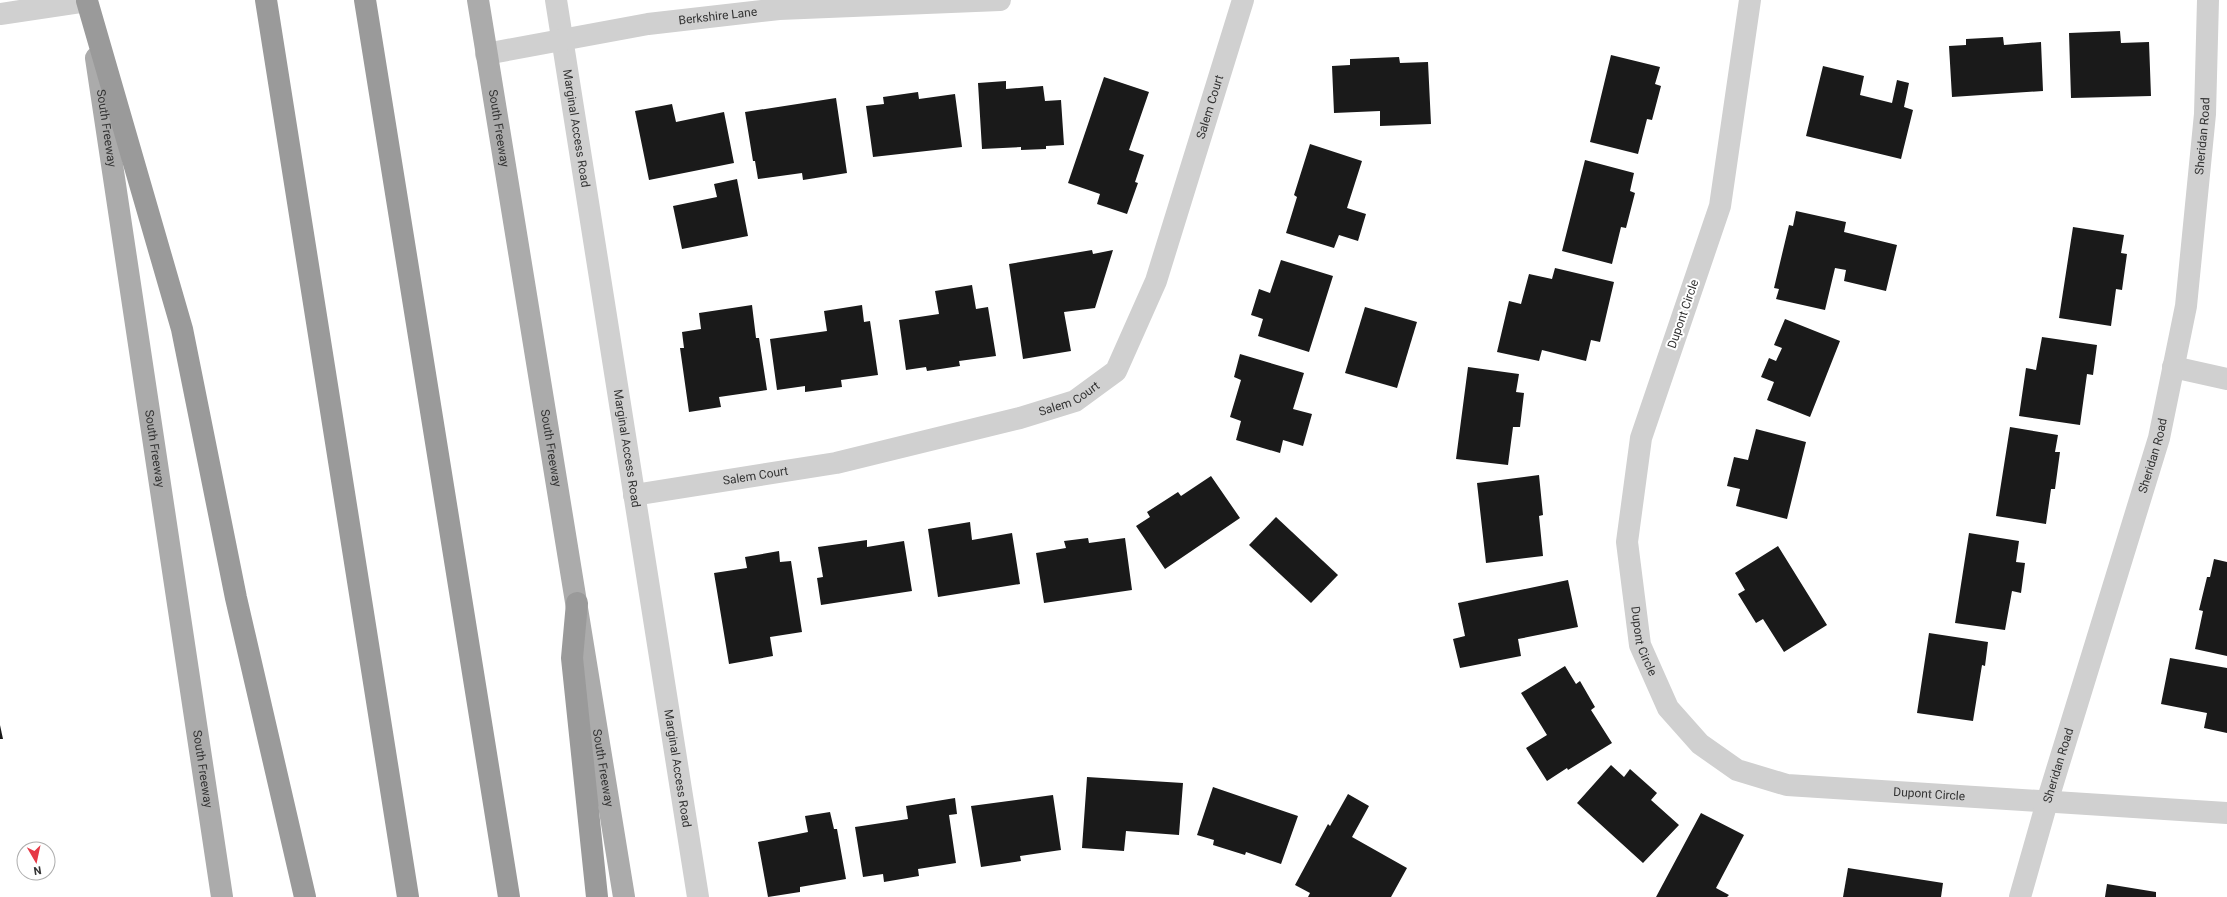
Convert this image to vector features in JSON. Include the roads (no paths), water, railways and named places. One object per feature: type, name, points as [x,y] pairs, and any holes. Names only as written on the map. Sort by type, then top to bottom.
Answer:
[{"type":"highway","points":[[87,0],[182,329],[236,598],[305,897]]},
{"type":"highway","points":[[266,0],[408,897]]},
{"type":"highway","points":[[365,0],[510,897]]},
{"type":"highway","points":[[577,603],[572,658],[597,897]]},
{"type":"main road","name":"South Freeway","points":[[87,0],[222,897]]},
{"type":"main road","name":"South Freeway","points":[[478,0],[624,897]]},
{"type":"street","points":[[0,14],[87,0]]},
{"type":"street","name":"Marginal Access Road","points":[[556,0],[698,897]]},
{"type":"street","name":"Berkshire Lane","points":[[486,54],[648,24],[779,8],[1000,0]]},
{"type":"street","name":"Salem Court","points":[[634,495],[836,463],[1020,418],[1075,401],[1116,371],[1156,281],[1243,0]]},
{"type":"street","name":"Dupont Circle","points":[[1750,0],[1720,206],[1641,438],[1627,542],[1640,644],[1668,708],[1700,744],[1737,770],[1787,785],[2227,814]]},
{"type":"street","name":"Sheridan Road","points":[[2020,897],[2047,802],[2159,438],[2186,306],[2204,121],[2208,0]]},
{"type":"street","points":[[2173,368],[2227,379]]}]
